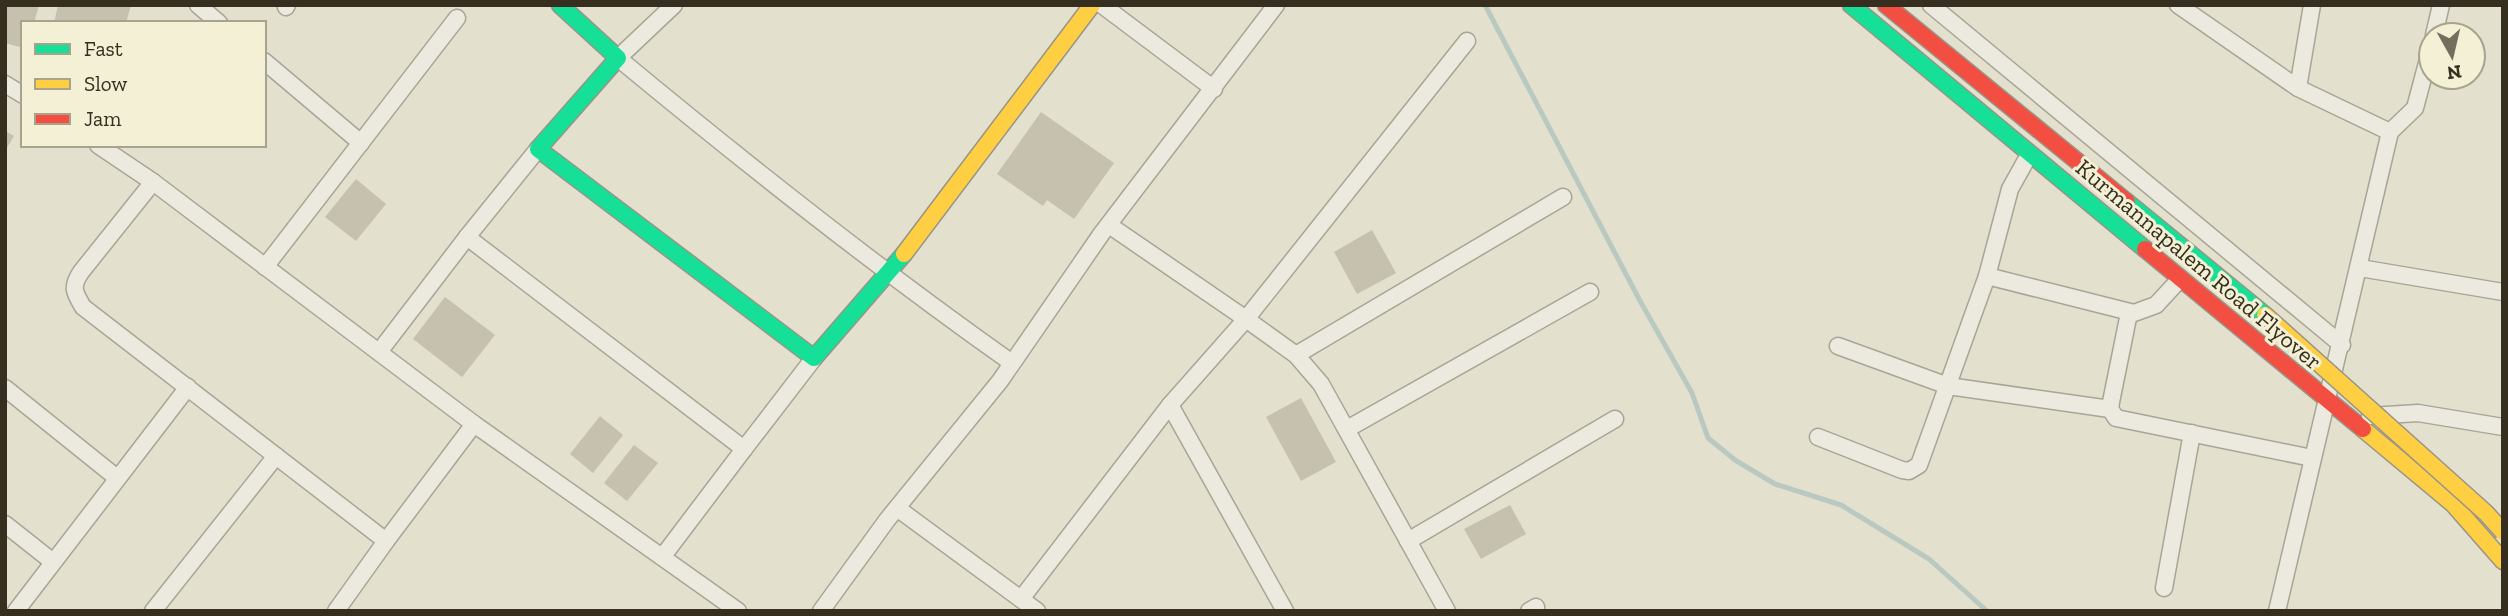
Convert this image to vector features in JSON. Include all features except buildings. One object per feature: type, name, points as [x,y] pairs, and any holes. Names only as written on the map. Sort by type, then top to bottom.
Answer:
[{"type":"street","points":[[198,5],[217,21]]},
{"type":"street","points":[[559,5],[743,162],[889,274],[1013,363]]},
{"type":"street","points":[[379,352],[538,149],[618,58],[674,5]]},
{"type":"street","points":[[663,556],[814,358],[889,274],[1092,5]]},
{"type":"street","points":[[1102,5],[1214,89]]},
{"type":"street","points":[[821,611],[897,508],[1013,363],[1109,225],[1276,5]]},
{"type":"street","points":[[1851,5],[2453,504],[2503,562]]},
{"type":"street","name":"Kurmannapalem Road Flyover","points":[[1886,5],[2265,315],[2486,513],[2503,532]]},
{"type":"street","points":[[1931,5],[2342,345]]},
{"type":"street","points":[[2178,5],[2298,88],[2390,132]]},
{"type":"street","points":[[2298,88],[2312,5]]},
{"type":"street","points":[[265,267],[457,18]]},
{"type":"street","points":[[1021,599],[1170,405],[1246,319],[1467,41]]},
{"type":"street","points":[[266,63],[361,143]]},
{"type":"street","points":[[5,84],[21,94]]},
{"type":"street","points":[[2277,611],[2326,400],[2342,345],[2390,132],[2406,120],[2414,108],[2419,91]]},
{"type":"street","points":[[101,147],[153,182],[474,424],[738,611]]},
{"type":"street","points":[[538,149],[814,358]]},
{"type":"street","points":[[1818,437],[1902,470],[1915,469],[1919,465],[1987,276],[2006,201],[2029,155]]},
{"type":"street","points":[[153,182],[73,283],[74,292],[83,307],[386,541]]},
{"type":"street","points":[[1296,355],[1563,197]]},
{"type":"street","points":[[1109,225],[1296,355],[1321,384],[1447,611]]},
{"type":"street","points":[[467,237],[744,449]]},
{"type":"street","points":[[2360,268],[2503,292]]},
{"type":"street","points":[[1987,276],[2129,313],[2156,305],[2180,279]]},
{"type":"street","points":[[1347,429],[1590,292]]},
{"type":"street","points":[[2129,313],[2110,409],[2116,418],[2312,458]]},
{"type":"street","points":[[1838,346],[1948,386],[2110,409]]},
{"type":"street","points":[[16,611],[188,387]]},
{"type":"street","points":[[5,388],[117,478]]},
{"type":"street","points":[[1170,405],[1286,611]]},
{"type":"street","points":[[2350,420],[2394,413],[2418,413],[2503,427]]},
{"type":"street","points":[[1408,541],[1615,419]]},
{"type":"street","points":[[336,611],[474,424]]},
{"type":"street","points":[[2164,588],[2192,433]]},
{"type":"street","points":[[153,611],[276,456]]},
{"type":"street","points":[[897,508],[1037,611]]},
{"type":"street","points":[[5,524],[53,562]]},
{"type":"waterway","points":[[1485,5],[1639,299],[1692,393],[1708,438],[1735,460],[1775,484],[1841,505],[1929,559],[1987,611]]},
{"type":"traffic: fast","points":[[560,5],[618,58],[538,149],[814,358],[904,254]]},
{"type":"traffic: fast","points":[[1851,5],[2145,249]]},
{"type":"traffic: fast","points":[[2127,202],[2265,315]]},
{"type":"traffic: slow","points":[[904,254],[1092,5]]},
{"type":"traffic: slow","points":[[2265,315],[2486,513],[2503,532]]},
{"type":"traffic: slow","points":[[2363,429],[2453,504],[2503,561]]},
{"type":"traffic: jam","points":[[1886,5],[2127,202]]},
{"type":"traffic: jam","points":[[2145,249],[2363,429]]}]
